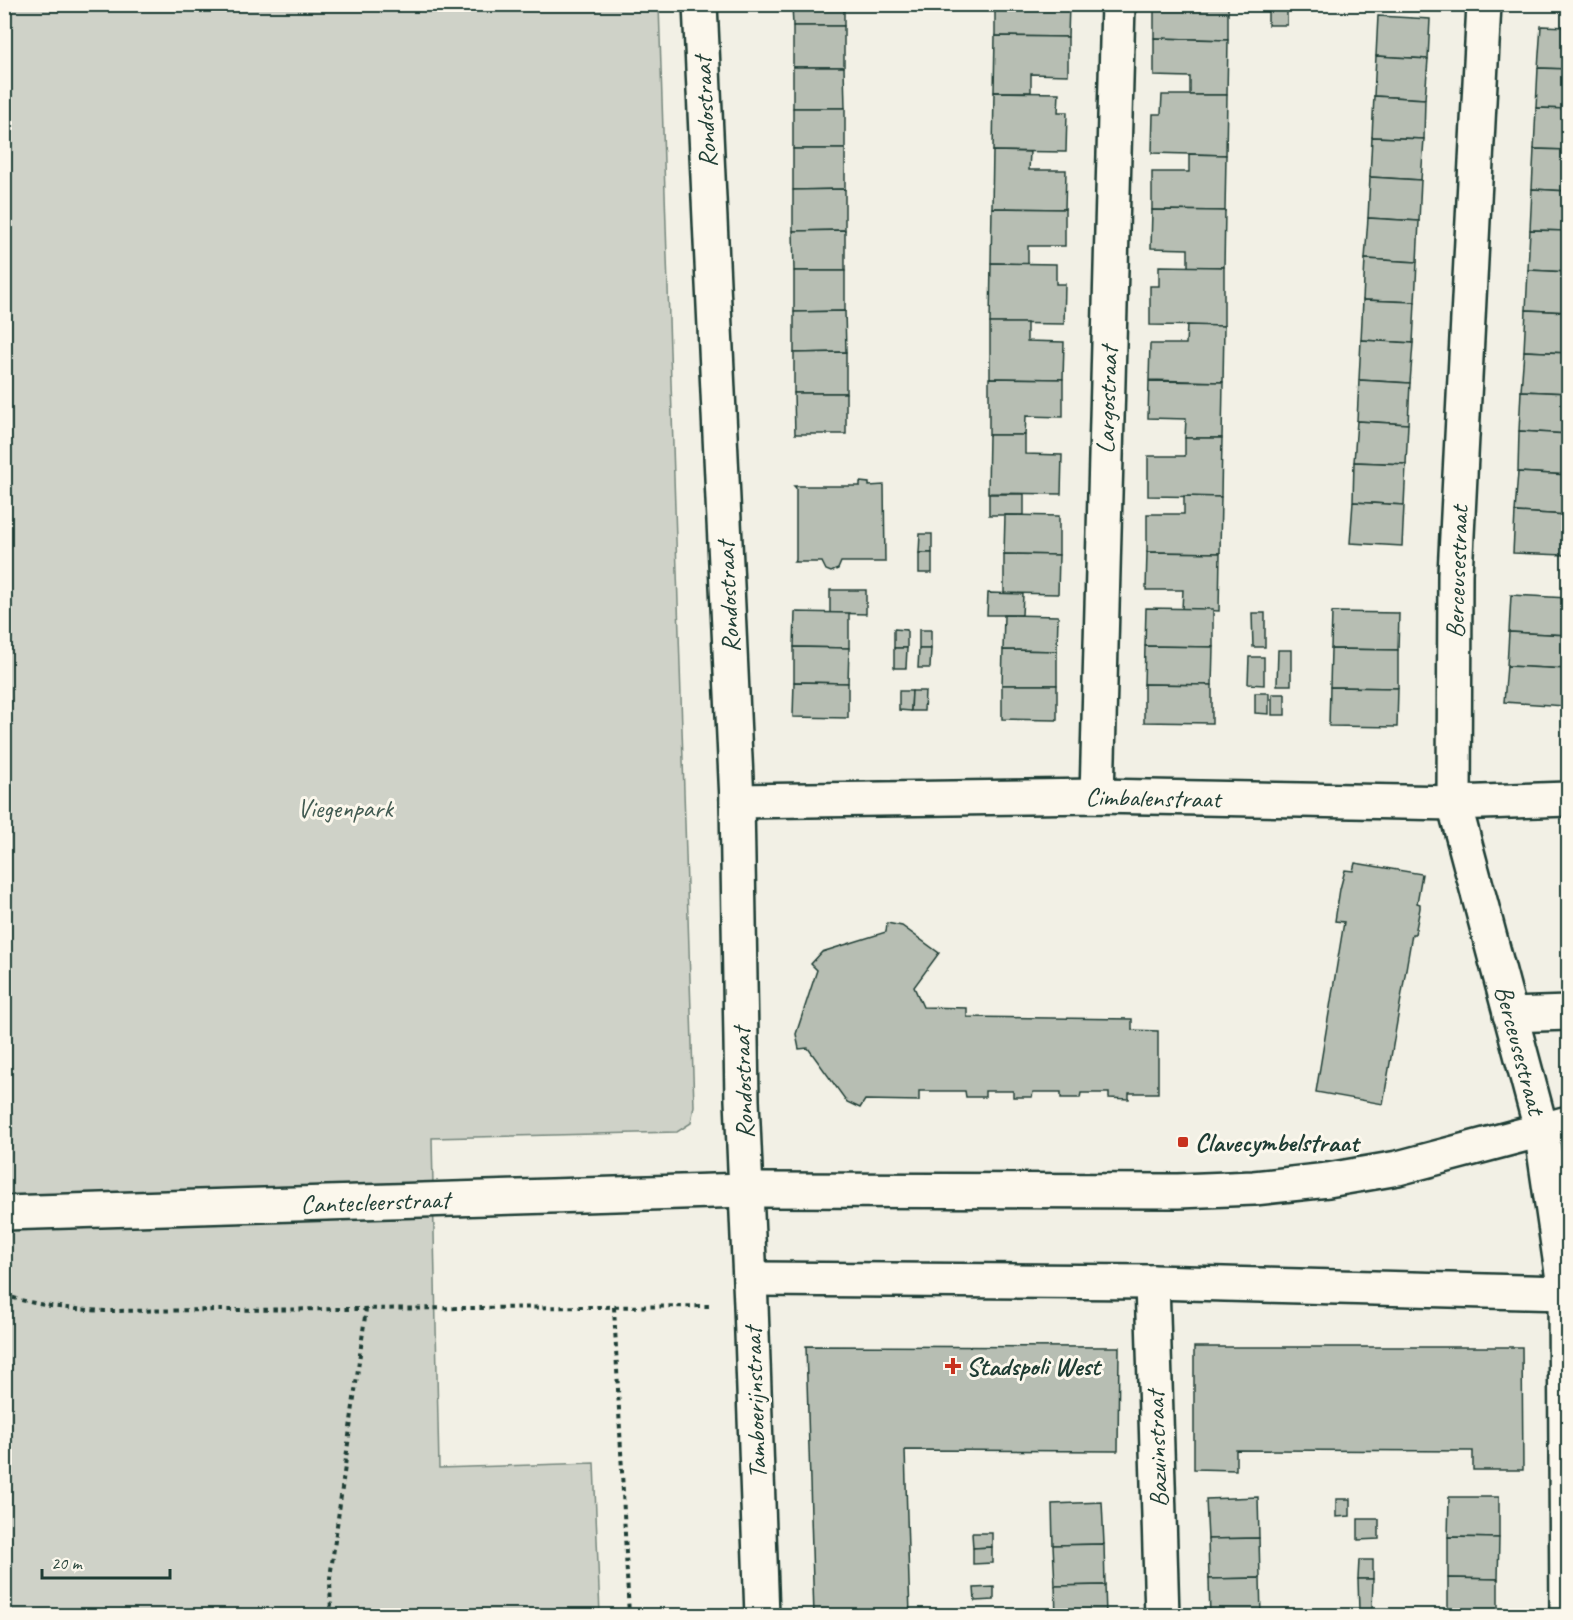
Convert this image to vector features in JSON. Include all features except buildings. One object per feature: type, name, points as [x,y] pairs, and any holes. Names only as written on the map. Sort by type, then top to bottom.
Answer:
[{"type":"street","name":"Rondostraat","points":[[700,4],[737,801],[742,1100],[746,1190]]},
{"type":"street","name":"Largostraat","points":[[1096,796],[1118,4]]},
{"type":"street","name":"Berceusestraat","points":[[1484,4],[1455,574],[1454,803],[1510,1015],[1555,1126],[1565,1293],[1567,1616]]},
{"type":"street","name":"Cimbalenstraat","points":[[737,801],[1096,796],[1454,803],[1569,799]]},
{"type":"street","points":[[1510,1015],[1569,1013]]},
{"type":"street","points":[[746,1190],[1110,1191],[1254,1188],[1328,1180],[1398,1168],[1555,1126]]},
{"type":"street","name":"Cantecleerstraat","points":[[4,1213],[746,1190]]},
{"type":"street","name":"Tamboerijnstraat","points":[[746,1190],[762,1616]]},
{"type":"street","points":[[751,1292],[1152,1282],[1565,1293]]},
{"type":"street","name":"Bazuinstraat","points":[[1152,1282],[1162,1616]]},
{"type":"path","points":[[4,1295],[29,1303],[67,1309],[105,1311],[614,1307],[751,1292]]},
{"type":"path","points":[[614,1307],[628,1616]]},
{"type":"path","points":[[331,1616],[330,1578],[366,1309]]},
{"type":"green space","name":"Viegenpark","points":[[5,5],[659,5],[694,1106],[691,1123],[677,1132],[432,1138],[439,1468],[594,1463],[600,1615],[5,1616]]},
{"type":"place","name":"Clavecymbelstraat","points":[[1183,1142]]},
{"type":"place","name":"Stadspoli West","points":[[953,1366]]}]
